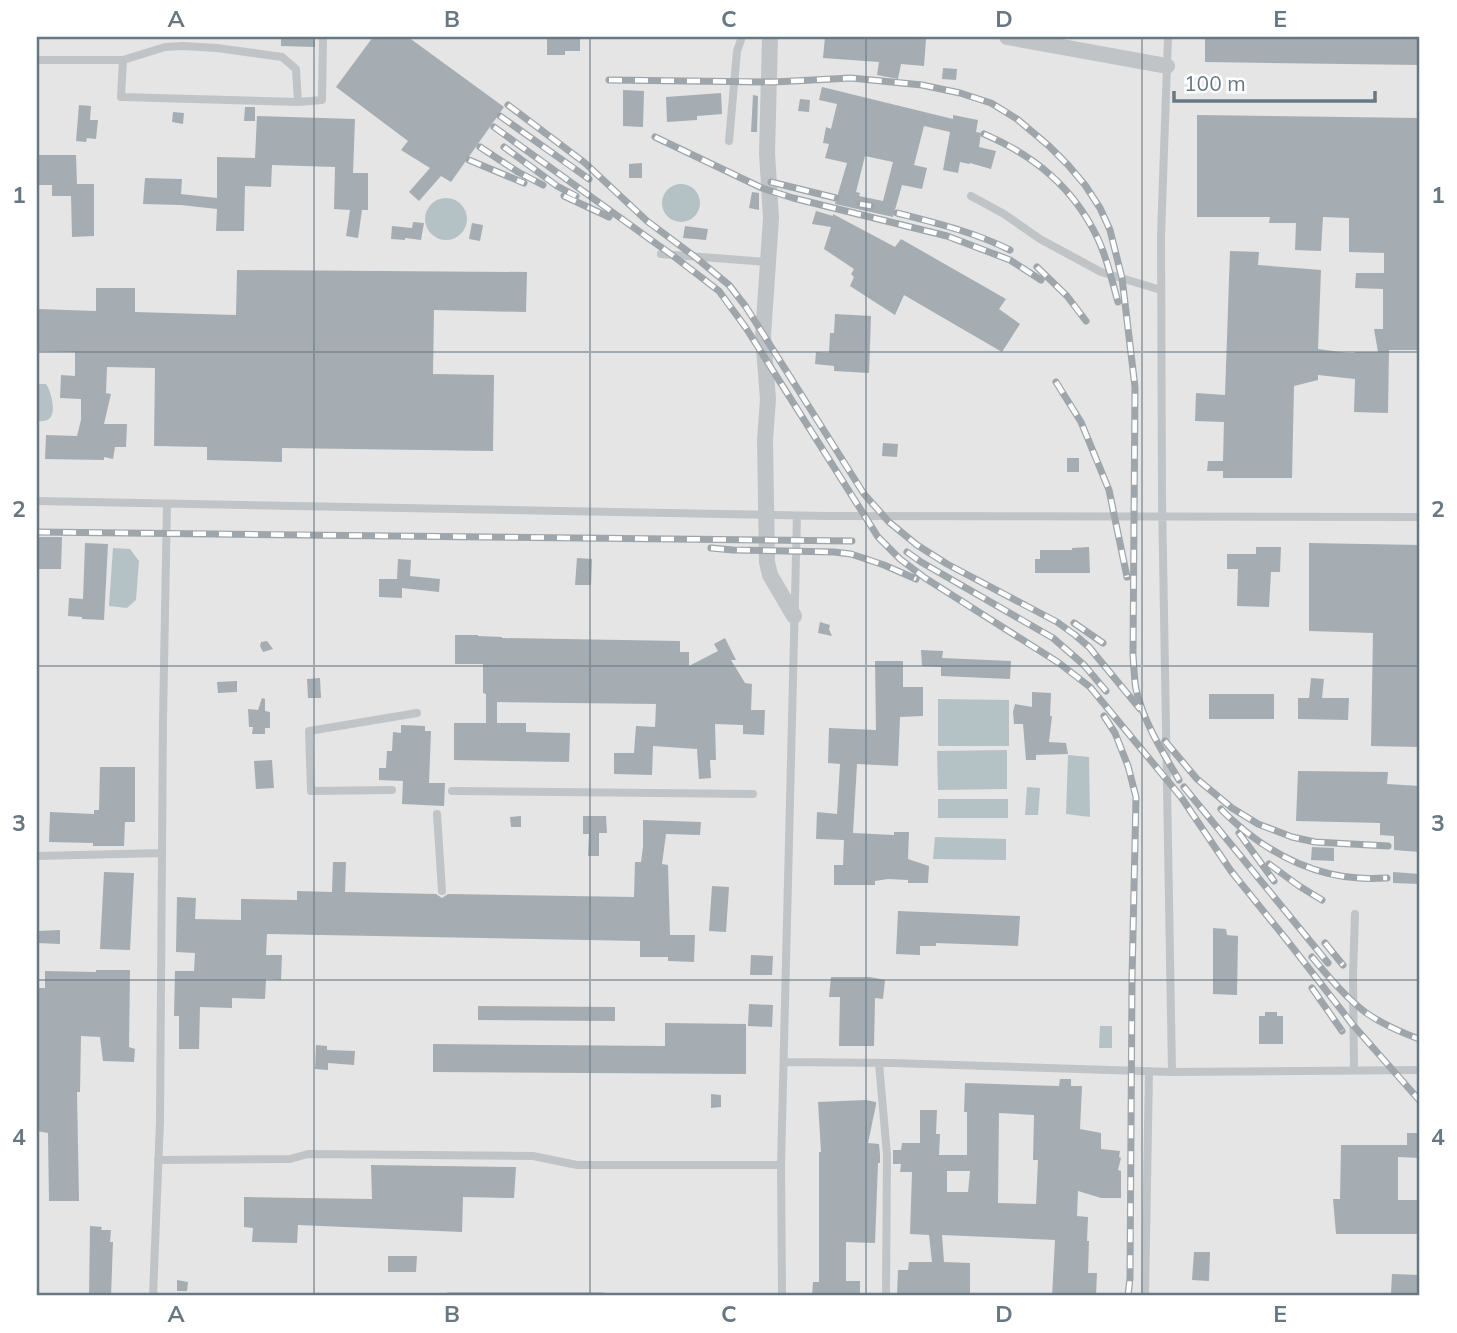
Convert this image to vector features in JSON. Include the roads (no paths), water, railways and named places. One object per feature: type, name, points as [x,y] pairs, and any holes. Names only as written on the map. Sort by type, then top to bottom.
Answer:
[{"type":"street","points":[[770,37],[767,153],[771,218],[763,336],[768,399],[765,440],[767,562],[770,575],[794,615]]},
{"type":"street","points":[[1006,37],[1167,66]]},
{"type":"lane","points":[[123,60],[121,97],[298,102],[322,100],[323,37]]},
{"type":"lane","points":[[729,141],[737,51],[741,37]]},
{"type":"lane","points":[[1168,37],[1161,290],[1172,1072]]},
{"type":"lane","points":[[37,60],[123,60],[165,47],[183,46],[282,57],[296,69],[298,102]]},
{"type":"lane","points":[[971,196],[1004,214],[1040,239],[1101,272],[1161,290]]},
{"type":"lane","points":[[661,254],[768,262]]},
{"type":"lane","points":[[37,501],[797,516],[1416,517]]},
{"type":"lane","points":[[153,1296],[158,1160],[167,504]]},
{"type":"lane","points":[[782,1296],[781,1165],[797,516]]},
{"type":"lane","points":[[392,790],[311,792],[309,731],[417,713]]},
{"type":"lane","points":[[452,791],[753,793]]},
{"type":"lane","points":[[437,814],[442,891]]},
{"type":"lane","points":[[37,856],[162,853]]},
{"type":"lane","points":[[1354,1070],[1355,914]]},
{"type":"lane","points":[[784,1062],[1172,1072],[1420,1070]]},
{"type":"lane","points":[[879,1063],[887,1155],[886,1296]]},
{"type":"lane","points":[[1145,1296],[1149,1071]]},
{"type":"lane","points":[[158,1160],[290,1159],[308,1154],[520,1155],[577,1165],[781,1165]]},
{"type":"lane","points":[[449,1296],[602,1296]]},
{"type":"railway","points":[[609,80],[774,82],[851,78],[922,85],[960,93],[991,103],[1017,119],[1049,146],[1085,185],[1110,230],[1122,278],[1135,387],[1135,685],[1149,725],[1179,780]]},
{"type":"railway","points":[[508,105],[585,163],[647,221],[729,285],[746,307],[864,494],[889,522],[917,545],[947,564],[1057,622],[1075,635],[1089,647],[1140,709]]},
{"type":"railway","points":[[500,116],[589,179]]},
{"type":"railway","points":[[494,127],[719,291],[746,328],[878,537],[900,559],[925,578],[1059,663],[1090,687],[1181,797],[1231,871],[1353,1025],[1420,1101]]},
{"type":"railway","points":[[984,134],[1036,163],[1065,189],[1077,204],[1101,246],[1118,302]]},
{"type":"railway","points":[[655,137],[762,188],[947,236],[1010,260],[1041,280]]},
{"type":"railway","points":[[480,147],[543,185]]},
{"type":"railway","points":[[504,147],[557,186],[576,196]]},
{"type":"railway","points":[[469,160],[524,183]]},
{"type":"railway","points":[[771,182],[836,198]]},
{"type":"railway","points":[[564,196],[609,217]]},
{"type":"railway","points":[[860,204],[871,206]]},
{"type":"railway","points":[[897,213],[969,233],[1010,250]]},
{"type":"railway","points":[[1037,267],[1067,296],[1086,321]]},
{"type":"railway","points":[[1056,382],[1081,422],[1109,490],[1127,577]]},
{"type":"railway","points":[[37,532],[852,541]]},
{"type":"railway","points":[[711,548],[851,554],[916,579]]},
{"type":"railway","points":[[907,552],[1053,638],[1084,665],[1106,691]]},
{"type":"railway","points":[[1074,623],[1103,643]]},
{"type":"railway","points":[[1104,716],[1115,733],[1136,797],[1128,1296]]},
{"type":"railway","points":[[1165,741],[1197,779],[1232,808],[1258,824],[1292,837],[1315,842],[1388,846]]},
{"type":"railway","points":[[1184,787],[1328,963]]},
{"type":"railway","points":[[1221,809],[1257,840],[1299,864],[1344,876],[1387,878]]},
{"type":"railway","points":[[1239,833],[1274,881]]},
{"type":"railway","points":[[1269,864],[1322,900]]},
{"type":"railway","points":[[1325,943],[1343,965]]},
{"type":"railway","points":[[1312,957],[1365,1012],[1419,1039]]},
{"type":"railway","points":[[1312,988],[1342,1031]]}]
